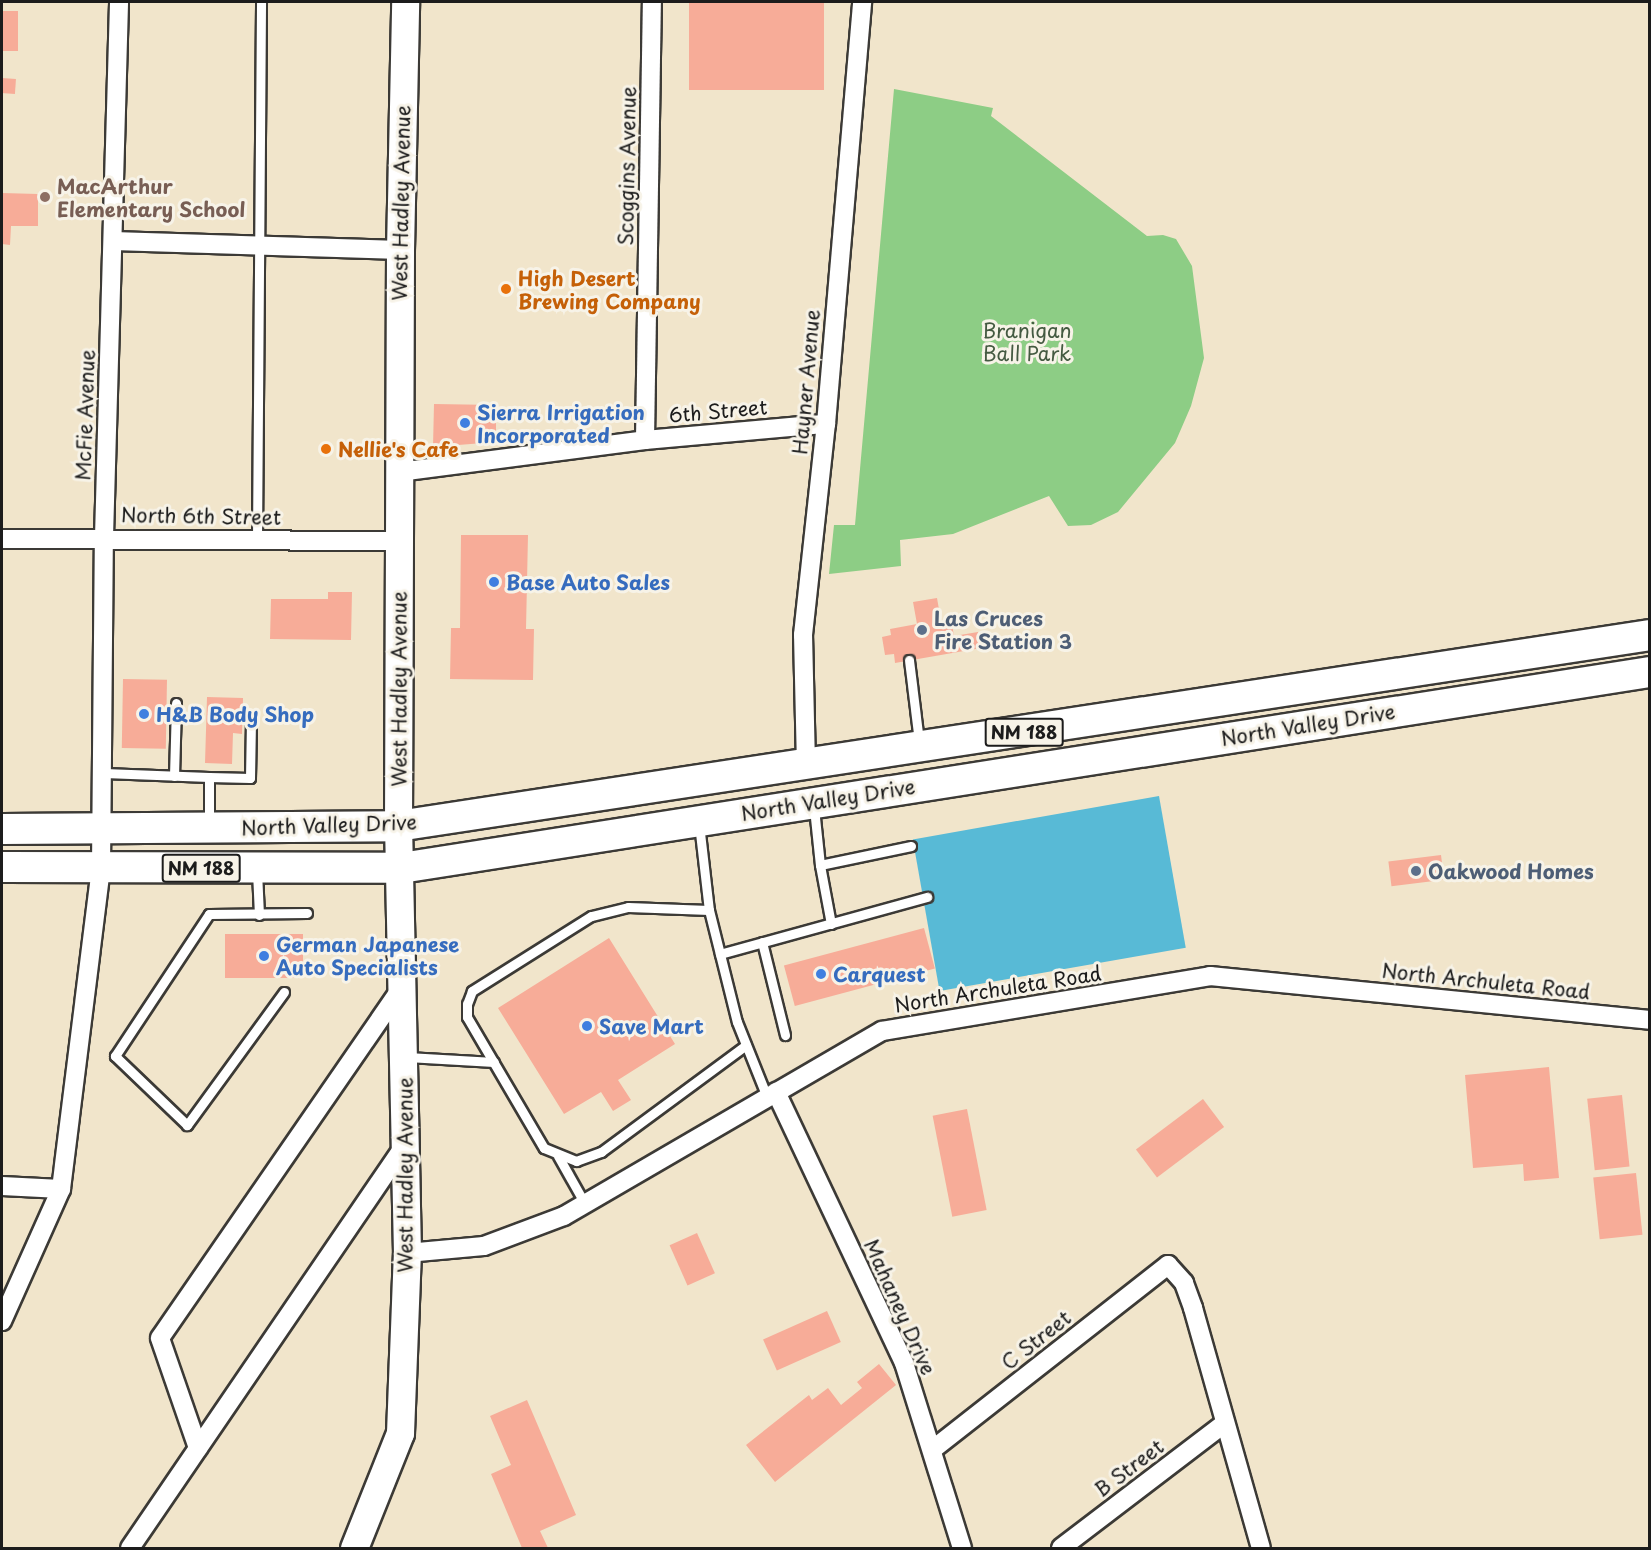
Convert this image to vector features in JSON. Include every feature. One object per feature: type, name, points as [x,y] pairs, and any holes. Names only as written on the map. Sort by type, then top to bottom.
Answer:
[{"type":"main road","name":"North Valley Drive","points":[[2,829],[104,831],[398,826],[806,766],[1650,634]]},
{"type":"main road","name":"North Valley Drive","points":[[2,867],[400,868],[1650,672]]},
{"type":"street","name":"McFie Avenue","points":[[2,1320],[61,1190],[101,868],[104,831],[104,537],[119,2]]},
{"type":"street","name":"West Hadley Avenue","points":[[354,1548],[399,1433],[406,1253],[404,984],[398,826],[400,250],[405,2]]},
{"type":"street","name":"Scoggins Avenue","points":[[645,440],[652,2]]},
{"type":"street","name":"Hayner Avenue","points":[[806,766],[803,635],[826,424],[862,2]]},
{"type":"street","points":[[114,241],[400,250]]},
{"type":"street","name":"6th Street","points":[[399,472],[645,440],[826,424]]},
{"type":"street","name":"North 6th Street","points":[[2,539],[104,537],[400,541]]},
{"type":"street","name":"North Archuleta Road","points":[[406,1253],[484,1246],[564,1216],[882,1031],[1210,976],[1650,1020]]},
{"type":"street","points":[[198,1448],[160,1338],[404,984]]},
{"type":"street","name":"Mahaney Drive","points":[[771,1094],[904,1363],[962,1548]]},
{"type":"street","points":[[130,1548],[405,1145]]},
{"type":"street","points":[[2,1186],[61,1190]]},
{"type":"street","name":"C Street","points":[[932,1450],[1168,1265],[1184,1283],[1225,1423]]},
{"type":"street","points":[[1225,1423],[1261,1548]]},
{"type":"street","name":"B Street","points":[[1061,1548],[1225,1423]]},
{"type":"lane","points":[[257,539],[261,2]]},
{"type":"lane","points":[[909,660],[920,748]]},
{"type":"lane","points":[[174,776],[176,703]]},
{"type":"lane","points":[[104,773],[250,778],[250,722]]},
{"type":"lane","points":[[209,777],[209,829]]},
{"type":"lane","points":[[813,803],[820,865],[831,924]]},
{"type":"lane","points":[[698,821],[709,910],[720,954],[746,1045],[771,1094]]},
{"type":"lane","points":[[820,865],[911,846]]},
{"type":"lane","points":[[256,868],[259,915]]},
{"type":"lane","points":[[720,954],[927,897]]},
{"type":"lane","points":[[709,910],[628,907],[591,916],[472,991],[466,1004],[467,1017],[544,1148],[558,1156],[576,1161],[601,1152],[746,1045]]},
{"type":"lane","points":[[284,992],[187,1125],[115,1056],[209,914],[307,913]]},
{"type":"lane","points":[[762,942],[785,1035]]},
{"type":"lane","points":[[404,1056],[451,1062],[494,1062]]},
{"type":"lane","points":[[558,1156],[585,1204]]},
{"type":"green space","name":"Branigan Ball Park","points":[[894,89],[993,108],[991,116],[1147,236],[1163,235],[1176,239],[1192,266],[1204,358],[1191,406],[1175,443],[1118,512],[1091,525],[1068,526],[1049,496],[953,534],[900,540],[901,566],[829,574],[834,525],[855,525]]},
{"type":"water","points":[[1159,796],[1186,948],[940,991],[913,839]]},
{"type":"building","points":[[689,2],[824,2],[824,90],[689,90]]},
{"type":"building","points":[[2,11],[18,11],[18,51],[2,51]]},
{"type":"building","points":[[2,78],[16,79],[15,94],[2,93]]},
{"type":"building","points":[[2,193],[38,194],[38,226],[11,226],[10,245],[2,244]]},
{"type":"building","name":"Sierra Irrigation Incorporated","points":[[434,404],[496,405],[496,442],[433,447]]},
{"type":"building","name":"Base Auto Sales","points":[[461,535],[528,535],[526,629],[534,629],[533,680],[450,679],[451,628],[460,628]]},
{"type":"building","points":[[328,592],[352,592],[351,640],[270,639],[271,599],[328,599]]},
{"type":"building","name":"Las Cruces Fire Station 3","points":[[937,598],[941,621],[951,619],[954,636],[978,632],[981,648],[895,663],[894,654],[885,655],[882,637],[891,635],[890,629],[917,624],[913,602]]},
{"type":"building","name":"H&B Body Shop","points":[[123,679],[167,680],[166,749],[122,748]]},
{"type":"building","points":[[207,697],[243,698],[242,734],[233,733],[232,764],[205,763]]},
{"type":"building","name":"Oakwood Homes","points":[[1441,855],[1444,880],[1391,886],[1388,861]]},
{"type":"building","points":[[924,928],[935,969],[795,1006],[784,966]]},
{"type":"building","name":"German Japanese Auto Specialists","points":[[225,934],[303,934],[303,978],[225,978]]},
{"type":"building","name":"Save Mart","points":[[609,938],[675,1044],[618,1080],[631,1100],[613,1111],[601,1092],[564,1114],[498,1008]]},
{"type":"building","points":[[1549,1067],[1559,1178],[1524,1181],[1523,1164],[1473,1168],[1465,1075]]},
{"type":"building","points":[[1622,1095],[1630,1167],[1595,1170],[1587,1099]]},
{"type":"building","points":[[1203,1099],[1224,1127],[1157,1178],[1136,1150]]},
{"type":"building","points":[[967,1109],[987,1210],[952,1217],[933,1116]]},
{"type":"building","points":[[1636,1173],[1642,1235],[1600,1239],[1593,1177]]},
{"type":"building","points":[[697,1233],[715,1273],[687,1285],[670,1245]]},
{"type":"building","points":[[827,1311],[841,1342],[777,1371],[763,1339]]},
{"type":"building","points":[[879,1364],[896,1385],[775,1482],[746,1445],[809,1395],[812,1400],[828,1388],[841,1405],[862,1388],[857,1382]]},
{"type":"building","points":[[527,1400],[576,1515],[540,1531],[548,1548],[522,1548],[491,1474],[511,1465],[490,1416]]},
{"type":"place","name":"MacArthur Elementary School","points":[[45,197]]},
{"type":"place","name":"High Desert Brewing Company","points":[[506,289]]},
{"type":"place","name":"Sierra Irrigation Incorporated","points":[[465,423]]},
{"type":"place","name":"Nellie's Cafe","points":[[326,449]]},
{"type":"place","name":"Base Auto Sales","points":[[494,582]]},
{"type":"place","name":"Las Cruces Fire Station 3","points":[[922,630]]},
{"type":"place","name":"H&B Body Shop","points":[[144,714]]},
{"type":"place","name":"Oakwood Homes","points":[[1416,871]]},
{"type":"place","name":"German Japanese Auto Specialists","points":[[264,956]]},
{"type":"place","name":"Carquest","points":[[821,974]]},
{"type":"place","name":"Save Mart","points":[[587,1026]]}]
